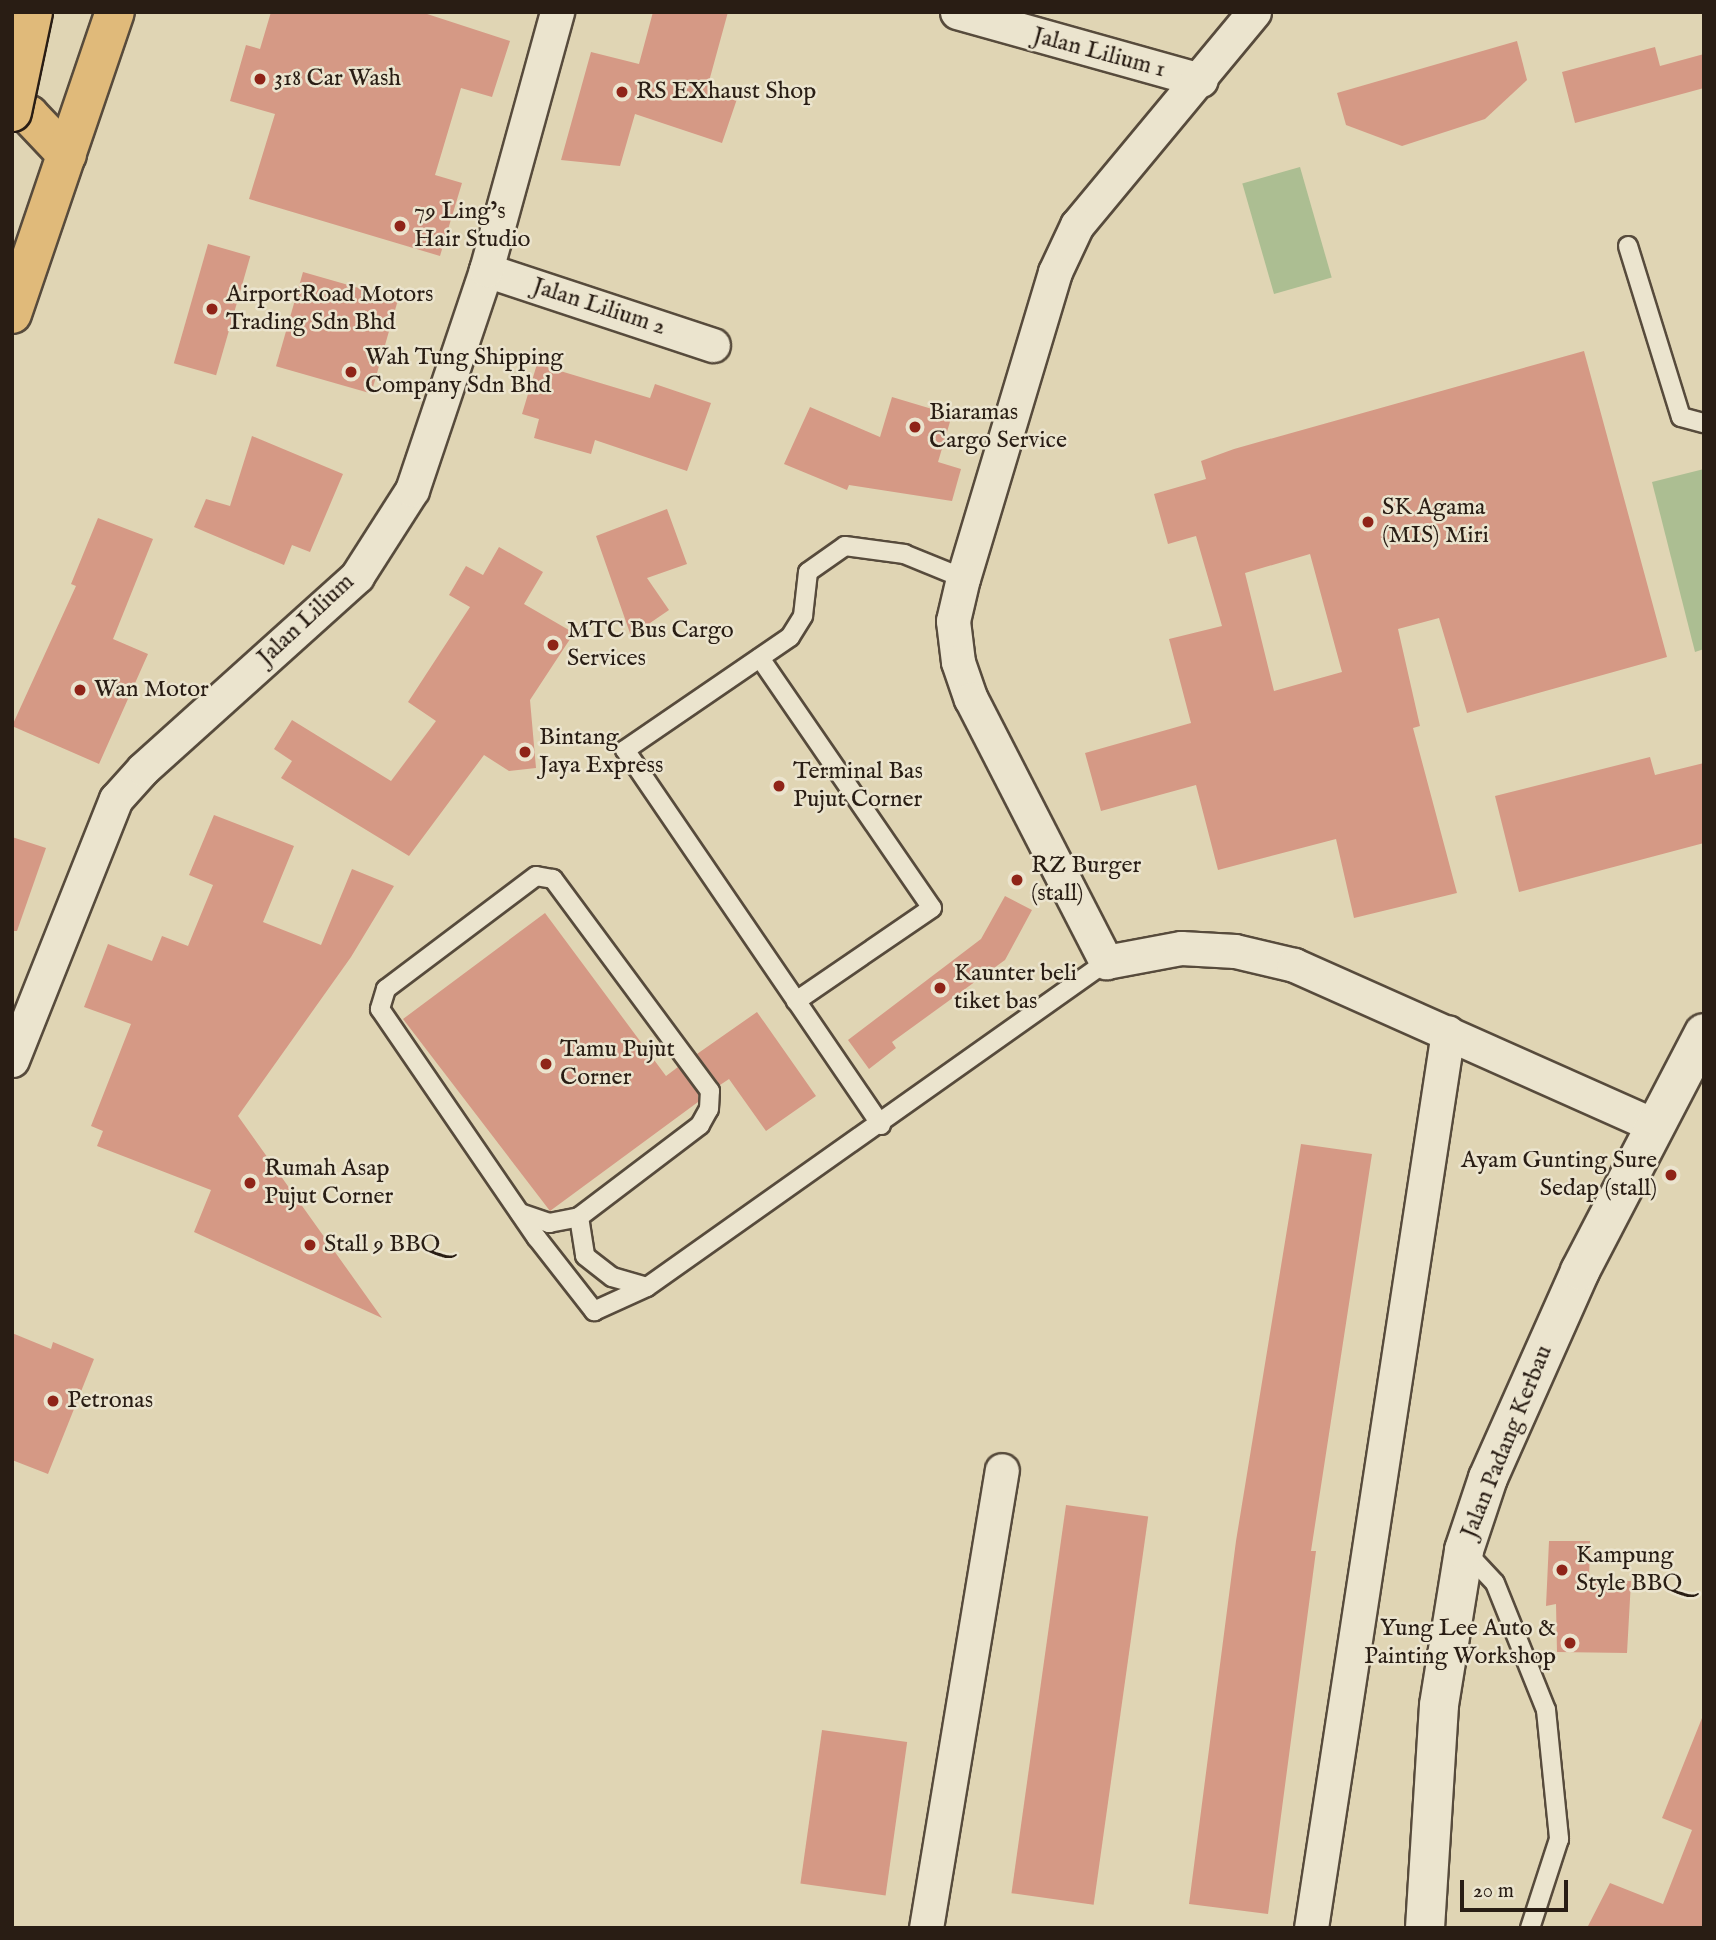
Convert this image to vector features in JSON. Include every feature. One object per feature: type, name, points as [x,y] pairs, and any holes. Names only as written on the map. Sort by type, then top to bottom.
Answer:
[{"type":"highway","points":[[33,12],[12,110],[29,115],[67,155]]},
{"type":"highway","points":[[12,314],[115,12]]},
{"type":"street","name":"Jalan Lilium","points":[[12,1060],[116,799],[143,769],[357,576],[412,490],[486,270],[557,12]]},
{"type":"street","name":"Jalan Lilium 1","points":[[957,12],[1201,80]]},
{"type":"street","points":[[1254,12],[1201,80],[1077,225],[1055,272],[963,578],[953,621],[958,662],[971,699],[1106,962],[1181,948],[1235,951],[1294,965],[1653,1125]]},
{"type":"street","name":"Jalan Lilium 2","points":[[486,270],[713,345]]},
{"type":"street","points":[[1311,1928],[1448,1032]]},
{"type":"street","name":"Jalan Padang Kerbau","points":[[1425,1928],[1440,1705],[1464,1550],[1488,1478],[1530,1380],[1653,1125],[1704,1033]]},
{"type":"street","points":[[926,1928],[1002,1470]]},
{"type":"lane","points":[[1628,246],[1681,417],[1704,424]]},
{"type":"lane","points":[[881,1125],[625,750],[790,637],[803,616],[808,572],[845,546],[904,554],[963,578]]},
{"type":"lane","points":[[760,657],[932,908],[796,1001]]},
{"type":"lane","points":[[520,1213],[549,1223],[579,1217],[700,1125],[709,1109],[710,1091],[553,879],[545,875],[536,876],[386,989],[380,1009],[520,1213],[594,1311],[647,1287],[881,1125],[1106,962]]},
{"type":"lane","points":[[579,1217],[585,1256],[612,1277],[647,1287]]},
{"type":"lane","points":[[1464,1550],[1495,1583],[1546,1710],[1559,1839],[1531,1928]]},
{"type":"green space","points":[[1300,167],[1332,278],[1274,294],[1242,184]]},
{"type":"green space","points":[[1704,469],[1704,649],[1695,652],[1652,482]]},
{"type":"building","points":[[271,12],[421,12],[510,41],[492,97],[461,88],[435,175],[462,183],[440,256],[249,199],[275,114],[230,101],[246,45],[260,49]]},
{"type":"building","points":[[653,12],[728,12],[708,85],[738,96],[722,143],[635,114],[620,166],[561,160],[591,52],[639,64]]},
{"type":"building","points":[[1517,41],[1527,80],[1485,119],[1402,146],[1346,125],[1337,93]]},
{"type":"building","points":[[1655,47],[1660,66],[1704,54],[1704,88],[1575,123],[1562,72]]},
{"type":"building","name":"AirportRoad Motors Trading Sdn Bhd","points":[[208,244],[250,256],[216,375],[174,363]]},
{"type":"building","points":[[303,272],[398,299],[371,393],[276,366]]},
{"type":"building","points":[[1584,351],[1667,657],[1467,713],[1439,618],[1398,629],[1420,726],[1413,728],[1457,893],[1354,918],[1336,839],[1218,870],[1196,785],[1101,811],[1085,753],[1191,723],[1169,639],[1222,626],[1196,536],[1168,544],[1154,494],[1206,479],[1201,461],[1234,449]],"holes":[[[1310,554],[1342,672],[1274,691],[1245,573]]]},
{"type":"building","points":[[537,364],[650,398],[655,384],[711,403],[687,471],[595,440],[591,454],[534,438],[539,419],[522,414]]},
{"type":"building","points":[[892,397],[952,415],[938,462],[961,469],[952,501],[849,485],[847,490],[784,464],[810,407],[880,437]]},
{"type":"building","points":[[252,436],[343,474],[310,552],[292,545],[284,565],[194,527],[206,499],[230,506]]},
{"type":"building","points":[[667,509],[687,564],[647,578],[669,610],[631,636],[596,536]]},
{"type":"building","name":"Wan Motor","points":[[98,518],[153,539],[113,639],[148,654],[99,764],[12,726],[76,586],[71,584]]},
{"type":"building","points":[[499,547],[543,572],[524,604],[574,633],[530,700],[536,768],[509,771],[484,755],[409,856],[281,778],[292,761],[274,749],[292,720],[391,781],[436,721],[408,702],[470,607],[449,595],[466,566],[483,575]]},
{"type":"building","points":[[1650,757],[1655,775],[1704,763],[1704,843],[1519,892],[1495,796]]},
{"type":"building","points":[[214,815],[294,846],[263,922],[321,945],[352,869],[394,886],[351,957],[238,1116],[382,1318],[194,1232],[211,1190],[97,1146],[103,1131],[91,1126],[131,1024],[84,1007],[108,944],[152,961],[162,936],[188,946],[213,885],[189,875]]},
{"type":"building","points":[[12,837],[46,848],[17,931],[12,931]]},
{"type":"building","name":"Kaunter beli tiket bas","points":[[1005,896],[1032,910],[1005,960],[892,1042],[896,1048],[869,1069],[848,1040],[981,939]]},
{"type":"building","name":"Tamu Pujut Corner","points":[[545,913],[666,1076],[678,1067],[698,1094],[698,1102],[550,1211],[403,1019]]},
{"type":"building","points":[[757,1012],[816,1096],[766,1131],[729,1079],[720,1085],[697,1054]]},
{"type":"building","points":[[1301,1144],[1372,1154],[1311,1551],[1316,1551],[1268,1914],[1189,1904],[1236,1541]]},
{"type":"building","name":"Petronas","points":[[12,1333],[51,1349],[53,1342],[94,1359],[48,1474],[12,1460]]},
{"type":"building","points":[[1066,1505],[1148,1517],[1094,1905],[1011,1893]]},
{"type":"building","points":[[1549,1541],[1590,1541],[1589,1581],[1631,1581],[1627,1653],[1557,1652],[1556,1604],[1546,1606]]},
{"type":"building","points":[[1702,1718],[1704,1928],[1587,1928],[1610,1883],[1663,1904],[1692,1830],[1662,1818]]},
{"type":"building","points":[[822,1730],[907,1742],[886,1895],[800,1883]]},
{"type":"place","name":"318 Car Wash","points":[[260,79]]},
{"type":"place","name":"RS EXhaust Shop","points":[[622,92]]},
{"type":"place","name":"79 Ling’s Hair Studio","points":[[400,226]]},
{"type":"place","name":"AirportRoad Motors Trading Sdn Bhd","points":[[212,309]]},
{"type":"place","name":"Wah Tung Shipping Company Sdn Bhd","points":[[351,372]]},
{"type":"place","name":"Biaramas Cargo Service","points":[[915,427]]},
{"type":"place","name":"SK Agama (MIS) Miri","points":[[1368,522]]},
{"type":"place","name":"MTC Bus Cargo Services","points":[[553,645]]},
{"type":"place","name":"Wan Motor","points":[[80,690]]},
{"type":"place","name":"Bintang Jaya Express","points":[[525,752]]},
{"type":"place","name":"Terminal Bas Pujut Corner","points":[[779,786]]},
{"type":"place","name":"RZ Burger (stall)","points":[[1017,880]]},
{"type":"place","name":"Kaunter beli tiket bas","points":[[940,988]]},
{"type":"place","name":"Tamu Pujut Corner","points":[[546,1064]]},
{"type":"place","name":"Ayam Gunting Sure Sedap (stall)","points":[[1671,1175]]},
{"type":"place","name":"Rumah Asap Pujut Corner","points":[[250,1183]]},
{"type":"place","name":"Stall 9 BBQ","points":[[310,1245]]},
{"type":"place","name":"Petronas","points":[[53,1401]]},
{"type":"place","name":"Kampung Style BBQ","points":[[1562,1570]]},
{"type":"place","name":"Yung Lee Auto & Painting Workshop","points":[[1570,1643]]}]
